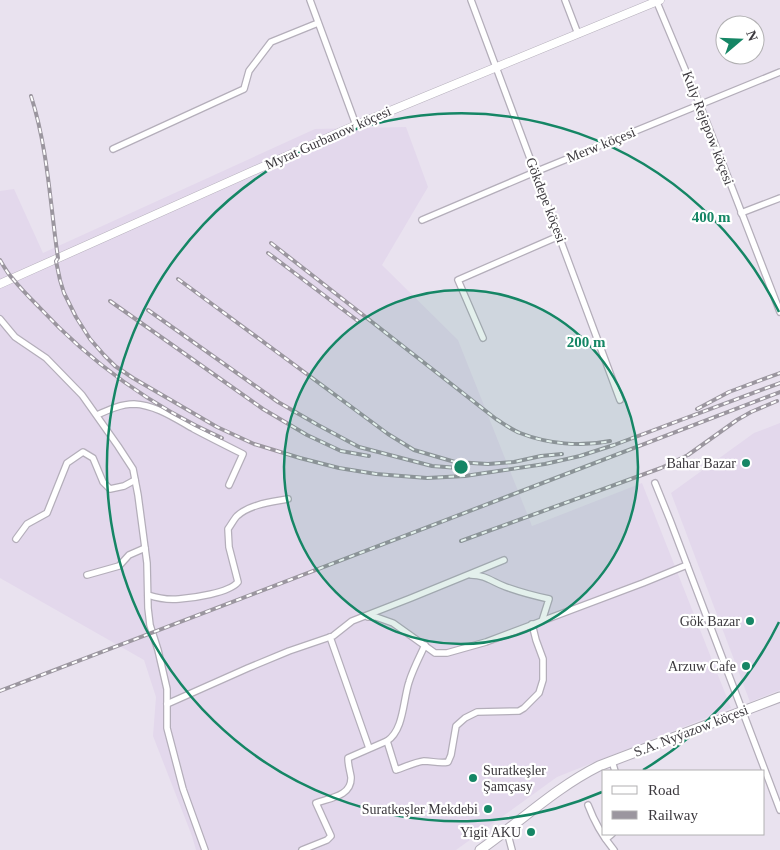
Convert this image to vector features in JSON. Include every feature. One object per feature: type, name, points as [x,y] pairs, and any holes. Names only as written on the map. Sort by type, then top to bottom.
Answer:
[{"type":"main road","name":"S.A. Nyýazow köçesi","points":[[480,850],[507,831],[551,795],[599,766],[780,697]]},
{"type":"street","points":[[310,0],[356,125]]},
{"type":"street","name":"Gökdepe köçesi","points":[[471,0],[620,400]]},
{"type":"street","points":[[565,0],[578,34]]},
{"type":"street","name":"Myrat Gurbanow köçesi","points":[[0,284],[356,125],[658,0]]},
{"type":"street","name":"Kuly Rejepow köçesi","points":[[658,0],[780,312]]},
{"type":"street","points":[[113,149],[244,88],[249,71],[271,42],[318,23]]},
{"type":"street","name":"Merw köçesi","points":[[422,220],[780,72]]},
{"type":"street","points":[[741,213],[780,198]]},
{"type":"street","points":[[482,338],[458,280],[559,236]]},
{"type":"street","points":[[0,318],[15,337],[46,358],[82,395],[133,468],[145,548],[150,625],[167,690],[167,728],[183,789],[205,850]]},
{"type":"street","points":[[97,415],[110,409],[134,404],[149,406],[243,454],[229,485]]},
{"type":"street","points":[[16,539],[26,524],[47,513],[67,463],[83,452],[92,458],[103,482],[110,489],[124,486],[135,480]]},
{"type":"street","points":[[655,483],[765,770]]},
{"type":"street","points":[[148,595],[177,600],[221,592],[234,587],[238,582],[229,547],[228,529],[237,516],[246,510],[262,504],[288,499]]},
{"type":"street","points":[[87,575],[119,566],[129,555],[145,548]]},
{"type":"street","points":[[167,704],[289,651],[330,637],[362,616],[504,560]]},
{"type":"street","points":[[362,616],[376,617],[393,623],[436,653],[448,653],[486,642],[687,565]]},
{"type":"street","points":[[466,576],[481,575],[505,587],[549,599],[542,621]]},
{"type":"street","points":[[387,741],[396,770],[420,762],[448,762],[456,726],[465,718],[477,712],[519,711],[524,708],[539,693],[543,680],[543,659],[532,624]]},
{"type":"street","points":[[330,637],[369,748]]},
{"type":"street","points":[[302,850],[327,840],[331,836],[316,803],[348,791],[351,785],[351,776],[348,758],[393,737],[402,716],[408,684],[424,645]]},
{"type":"street","points":[[612,761],[615,770]]},
{"type":"street","points":[[765,771],[780,810]]},
{"type":"street","points":[[588,805],[592,817],[602,833]]},
{"type":"street","points":[[507,831],[512,850]]},
{"type":"street","points":[[603,835],[614,850]]},
{"type":"street","points":[[606,839],[611,835]]},
{"type":"shaded area","points":[[406,127],[428,187],[382,265],[458,340],[532,526],[642,483],[731,708],[557,777],[456,850],[196,850],[153,736],[156,697],[144,660],[0,578],[0,191],[14,189],[43,253],[315,129]]},
{"type":"shaded area","points":[[780,423],[780,690],[750,702],[671,493],[754,433]]},
{"type":"railway","points":[[31,96],[45,156],[58,258],[56,261],[60,280],[76,317],[90,339],[115,366],[133,378],[217,427],[254,444],[339,468],[376,474],[427,478],[465,476],[545,464],[580,456],[780,383]]},
{"type":"railway","points":[[271,243],[511,429],[531,437],[553,442],[588,444],[610,441]]},
{"type":"railway","points":[[268,253],[358,321]]},
{"type":"railway","points":[[0,260],[9,275],[29,297],[80,347],[102,365],[147,398],[196,426],[222,438]]},
{"type":"railway","points":[[178,279],[388,434],[414,450],[455,462],[488,464],[562,454]]},
{"type":"railway","points":[[110,301],[263,409],[307,435],[341,451],[369,456]]},
{"type":"railway","points":[[148,310],[278,402],[359,447],[432,466],[459,468]]},
{"type":"railway","points":[[697,409],[729,392],[780,373]]},
{"type":"railway","points":[[0,691],[780,392]]},
{"type":"railway","points":[[461,541],[661,468],[688,455],[737,420],[777,401]]},
{"type":"place","name":"Bahar Bazar","points":[[746,463]]},
{"type":"place","name":"Gök Bazar","points":[[750,621]]},
{"type":"place","name":"Arzuw Cafe","points":[[746,666]]},
{"type":"place","name":"Suratkeşler Şamçasy","points":[[473,778]]},
{"type":"place","name":"Suratkeşler Mekdebi","points":[[488,809]]},
{"type":"place","name":"Yigit AKU","points":[[531,832]]}]
